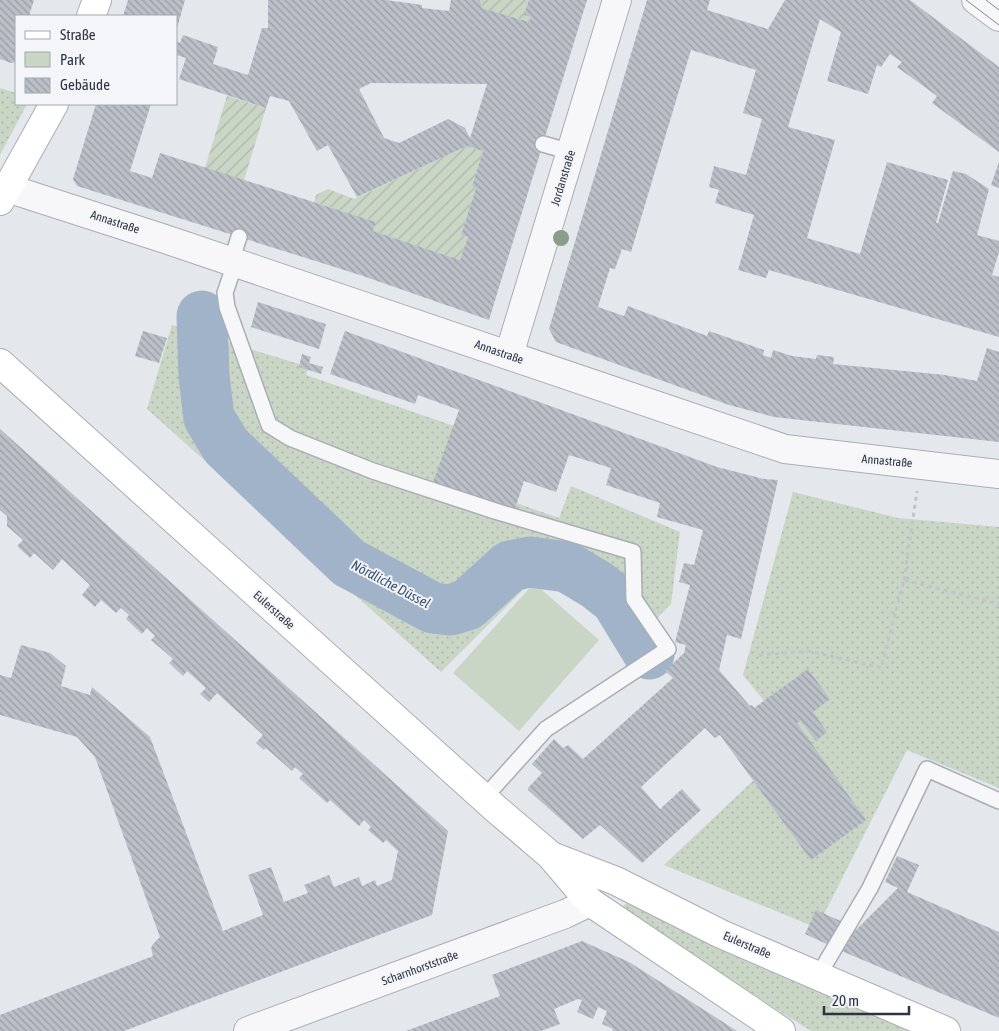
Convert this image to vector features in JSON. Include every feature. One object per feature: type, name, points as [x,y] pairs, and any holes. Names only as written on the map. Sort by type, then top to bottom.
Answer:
[{"type":"main road","points":[[91,15],[97,0]]},
{"type":"main road","points":[[4,194],[53,105]]},
{"type":"main road","name":"Eulerstraße","points":[[0,363],[484,798],[550,855],[590,902],[781,1031]]},
{"type":"main road","name":"Eulerstraße","points":[[550,855],[616,881],[721,934],[946,1031]]},
{"type":"street","name":"Jordanstraße","points":[[509,355],[617,0]]},
{"type":"street","points":[[976,0],[999,17]]},
{"type":"street","name":"Annastraße","points":[[4,194],[235,254],[509,355],[785,449],[999,474]]},
{"type":"street","name":"Scharnhorststraße","points":[[248,1031],[565,914],[590,902]]},
{"type":"lane","points":[[543,144],[571,152]]},
{"type":"lane","points":[[235,254],[225,293],[227,307],[269,425],[290,438],[374,471],[495,512],[633,552],[634,599],[668,649],[546,729],[484,798]]},
{"type":"lane","points":[[818,976],[870,888],[927,769],[999,801]]},
{"type":"path","points":[[759,656],[809,651],[881,668],[904,580],[920,464]]},
{"type":"path","points":[[904,580],[999,604]]},
{"type":"green space","points":[[480,0],[529,0],[531,17],[529,22],[482,8]]},
{"type":"green space","points":[[0,88],[15,93],[15,105],[26,105],[0,155]]},
{"type":"green space","points":[[227,96],[266,108],[244,180],[205,168]]},
{"type":"green space","points":[[467,146],[483,151],[472,186],[476,188],[461,235],[468,237],[460,260],[373,231],[376,222],[314,202],[316,195],[328,189],[354,199]]},
{"type":"green space","points":[[172,325],[309,367],[306,375],[483,436],[465,485],[559,518],[571,486],[680,532],[671,604],[637,638],[566,572],[540,573],[441,672],[147,409]]},
{"type":"green space","points":[[793,492],[898,518],[999,527],[999,788],[907,750],[817,928],[664,865],[796,740],[743,675]]},
{"type":"green space","points":[[534,583],[599,640],[519,731],[453,673]]},
{"type":"green space","points":[[629,902],[912,1031],[811,1031],[618,909]]},
{"type":"building","points":[[0,0],[34,0],[29,15],[15,15],[15,62],[11,63],[0,59]]},
{"type":"building","points":[[128,0],[185,0],[178,24],[178,15],[123,15]]},
{"type":"building","points":[[268,0],[386,0],[422,5],[422,8],[449,11],[451,0],[480,0],[482,8],[529,22],[531,17],[524,15],[529,0],[587,0],[489,320],[360,275],[77,186],[73,179],[96,105],[151,105],[130,171],[152,178],[160,153],[376,222],[373,231],[460,260],[468,237],[461,235],[476,188],[472,186],[483,151],[467,146],[357,197],[328,145],[317,151],[289,101],[270,96],[266,108],[179,79],[186,58],[178,56],[178,42],[180,43],[183,35],[218,47],[213,64],[248,75],[262,28],[268,28]],"holes":[[[371,83],[487,84],[470,138],[465,128],[448,119],[399,143],[384,138],[359,89]]]},
{"type":"building","points":[[647,0],[710,0],[707,10],[768,29],[785,0],[910,0],[999,67],[999,152],[932,103],[937,96],[897,67],[902,62],[890,54],[881,67],[877,65],[868,94],[827,81],[841,32],[820,19],[788,127],[835,140],[807,238],[860,254],[887,162],[948,180],[936,223],[938,223],[953,171],[966,174],[989,189],[977,235],[999,241],[999,252],[992,275],[999,277],[999,337],[769,270],[766,278],[738,270],[754,215],[715,203],[719,190],[709,187],[714,166],[746,175],[762,119],[743,113],[756,70],[691,50],[631,252],[622,249],[615,269],[610,268],[598,307],[624,316],[628,306],[707,336],[709,331],[764,350],[763,355],[771,358],[773,350],[792,356],[816,359],[817,355],[834,357],[833,364],[945,375],[977,381],[987,348],[999,352],[999,442],[774,417],[729,405],[556,342],[549,329]]},
{"type":"building","points":[[999,162],[999,188],[991,185]]},
{"type":"building","points":[[258,302],[326,324],[319,349],[251,327]]},
{"type":"building","points":[[143,331],[167,338],[159,363],[135,356]]},
{"type":"building","points":[[345,331],[717,467],[764,479],[778,480],[741,639],[727,635],[719,670],[750,706],[752,705],[754,708],[808,669],[830,699],[813,712],[827,732],[816,741],[801,721],[797,723],[866,820],[811,860],[720,735],[715,738],[705,728],[641,787],[660,809],[682,789],[701,810],[642,863],[600,825],[583,839],[528,790],[542,773],[532,764],[554,739],[563,748],[568,745],[583,759],[673,678],[665,671],[684,653],[686,645],[675,642],[690,585],[679,582],[684,563],[694,565],[703,530],[657,517],[660,503],[606,485],[611,468],[569,455],[556,492],[524,481],[513,515],[432,485],[459,410],[418,395],[415,404],[330,374]]},
{"type":"building","points":[[302,354],[311,357],[309,363],[323,367],[321,374],[299,367]]},
{"type":"building","points":[[0,429],[448,831],[432,915],[124,1031],[0,1031],[0,1015],[153,956],[151,948],[160,937],[95,757],[77,737],[0,715],[0,675],[11,678],[21,645],[50,653],[66,666],[61,686],[90,695],[92,687],[150,737],[223,931],[263,915],[248,875],[271,867],[284,902],[308,893],[304,885],[329,875],[334,887],[359,877],[362,886],[375,880],[377,886],[392,880],[398,851],[386,840],[383,843],[368,830],[371,827],[364,820],[359,826],[330,800],[327,803],[299,778],[303,774],[295,767],[292,771],[266,748],[264,750],[256,743],[263,735],[217,693],[209,702],[200,694],[206,688],[187,671],[183,676],[169,663],[173,659],[151,640],[155,636],[147,628],[142,634],[126,619],[129,615],[121,608],[116,613],[101,600],[95,607],[82,595],[90,585],[62,559],[53,570],[34,553],[30,558],[17,546],[23,540],[7,526],[7,516],[0,510]]},
{"type":"building","points":[[897,856],[919,865],[907,892],[999,932],[999,1018],[837,949],[898,888],[885,882]]},
{"type":"building","points":[[816,910],[843,922],[833,947],[805,934]]},
{"type":"building","points":[[582,941],[629,962],[737,1031],[612,1031],[613,1029],[602,1024],[607,1011],[598,1007],[593,1019],[577,1012],[582,1000],[578,999],[554,1009],[560,1024],[541,1031],[406,1031],[500,996],[492,975]]},
{"type":"waterway","name":"Nördliche Düssel","points":[[202,316],[204,376],[209,418],[226,446],[349,563],[433,608],[450,610],[467,605],[510,566],[530,562],[567,567],[597,585],[616,600],[649,654]]},
{"type":"tram line","points":[[966,0],[999,25]]},
{"type":"tram line","points":[[986,0],[999,10]]}]
